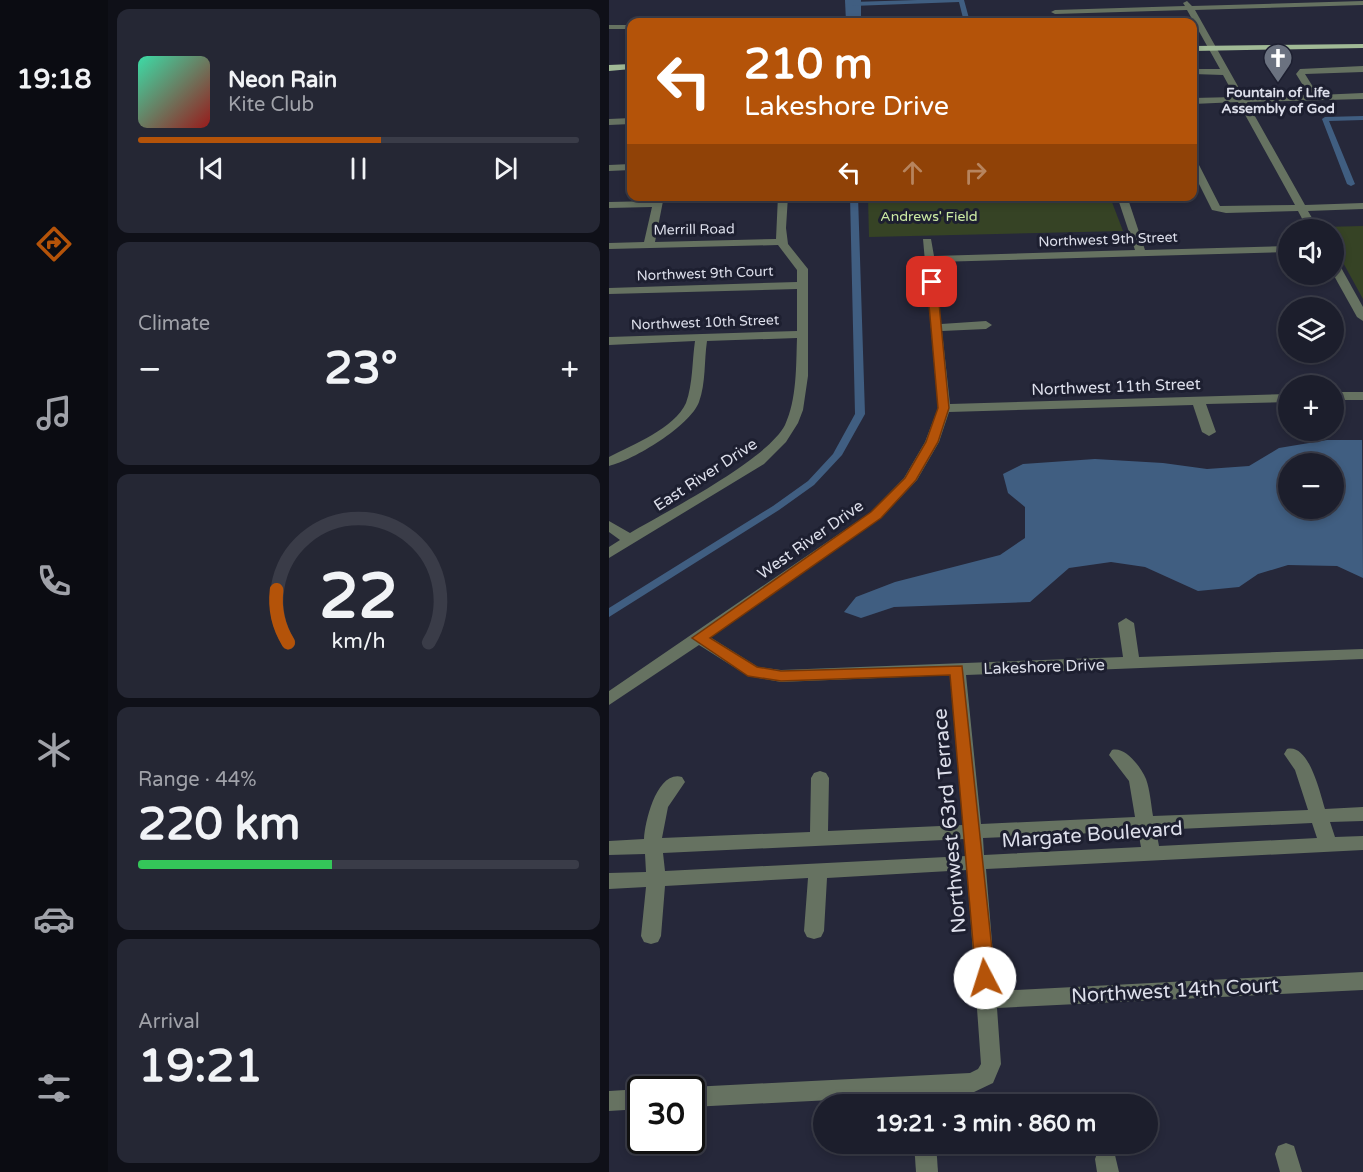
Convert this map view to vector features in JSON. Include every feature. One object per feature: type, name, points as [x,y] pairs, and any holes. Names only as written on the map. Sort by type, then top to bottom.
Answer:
[{"type":"main road","points":[[1197,55],[1215,52],[1363,46]]},
{"type":"main road","points":[[1197,50],[1215,52],[1363,52]]},
{"type":"main road","points":[[609,68],[627,67]]},
{"type":"main road","points":[[609,75],[627,74]]},
{"type":"street","points":[[1051,0],[1057,18]]},
{"type":"street","points":[[1185,0],[1196,18]]},
{"type":"street","points":[[1055,12],[1363,3]]},
{"type":"street","points":[[1197,20],[1308,219]]},
{"type":"street","points":[[609,27],[627,27]]},
{"type":"street","points":[[1315,97],[1300,74],[1303,71],[1363,69]]},
{"type":"street","points":[[1197,72],[1225,72]]},
{"type":"street","points":[[1197,101],[1363,96]]},
{"type":"street","points":[[609,122],[627,121]]},
{"type":"street","points":[[609,168],[627,167]]},
{"type":"street","points":[[1197,171],[1216,208],[1225,210],[1363,206]]},
{"type":"street","points":[[609,205],[649,201]]},
{"type":"street","points":[[649,245],[659,201]]},
{"type":"street","points":[[780,242],[783,201]]},
{"type":"street","points":[[1124,201],[1141,253]]},
{"type":"street","name":"West River Drive","points":[[609,699],[876,515],[910,480],[932,442],[944,408],[927,241]]},
{"type":"street","name":"Merrill Road","points":[[609,246],[780,242]]},
{"type":"street","name":"East River Drive","points":[[609,553],[759,461],[779,443],[793,423],[799,396],[802,269],[785,253],[780,242]]},
{"type":"street","name":"Northwest 9th Street","points":[[929,259],[1278,249]]},
{"type":"street","points":[[1344,283],[1363,317]]},
{"type":"street","name":"Northwest 9th Court","points":[[609,291],[803,285]]},
{"type":"street","points":[[937,328],[986,325]]},
{"type":"street","name":"Northwest 10th Street","points":[[609,340],[802,334]]},
{"type":"street","points":[[609,462],[662,432],[680,419],[692,404],[701,338]]},
{"type":"street","points":[[1344,396],[1363,396]]},
{"type":"street","name":"Northwest 11th Street","points":[[944,408],[1278,398]]},
{"type":"street","points":[[1198,400],[1209,432]]},
{"type":"street","points":[[609,525],[630,540]]},
{"type":"street","points":[[1126,623],[1132,663]]},
{"type":"street","name":"Lakeshore Drive","points":[[699,638],[754,672],[781,676],[1363,654]]},
{"type":"street","name":"Northwest 63rd Terrace","points":[[926,1094],[972,1083],[986,1076],[991,1064],[976,864],[957,669]]},
{"type":"street","points":[[1293,754],[1303,768],[1329,845]]},
{"type":"street","points":[[1118,755],[1137,779],[1151,852]]},
{"type":"street","points":[[819,839],[820,778]]},
{"type":"street","points":[[651,936],[656,878],[653,837],[659,805],[676,782]]},
{"type":"street","name":"Margate Boulevard","points":[[609,848],[1363,814]]},
{"type":"street","name":"Margate Boulevard","points":[[609,881],[976,864],[1151,852],[1363,845]]},
{"type":"street","points":[[814,931],[818,871]]},
{"type":"street","name":"Northwest 14th Court","points":[[987,1000],[1363,981]]},
{"type":"street","points":[[705,1097],[813,1096]]},
{"type":"street","points":[[609,1101],[627,1100]]},
{"type":"street","points":[[926,1154],[927,1172]]},
{"type":"green space","name":"Andrews' Field","points":[[868,201],[1112,201],[1123,231],[869,237]]},
{"type":"green space","points":[[1344,226],[1363,226],[1363,299],[1344,264]]},
{"type":"water","points":[[845,0],[861,0],[861,18],[846,18]]},
{"type":"water","points":[[1362,440],[1363,578],[1337,566],[1288,565],[1258,574],[1239,587],[1198,591],[1145,567],[1111,562],[1069,568],[1030,602],[894,607],[861,618],[844,612],[856,597],[895,582],[1000,555],[1025,538],[1025,507],[1008,493],[1003,474],[1023,464],[1095,459],[1163,463],[1207,469],[1249,466],[1279,448],[1321,441]]},
{"type":"waterway","points":[[852,4],[961,0],[966,18]]},
{"type":"waterway","points":[[1351,184],[1325,119],[1363,118]]},
{"type":"waterway","points":[[609,613],[776,508],[811,483],[837,455],[860,414],[854,201]]},
{"type":"place","name":"Fountain of Life Assembly of God","points":[[1278,84]]},
{"type":"route","points":[[932,282],[944,408],[932,442],[910,480],[876,515],[699,638],[754,672],[781,676],[957,669],[985,978]]}]
